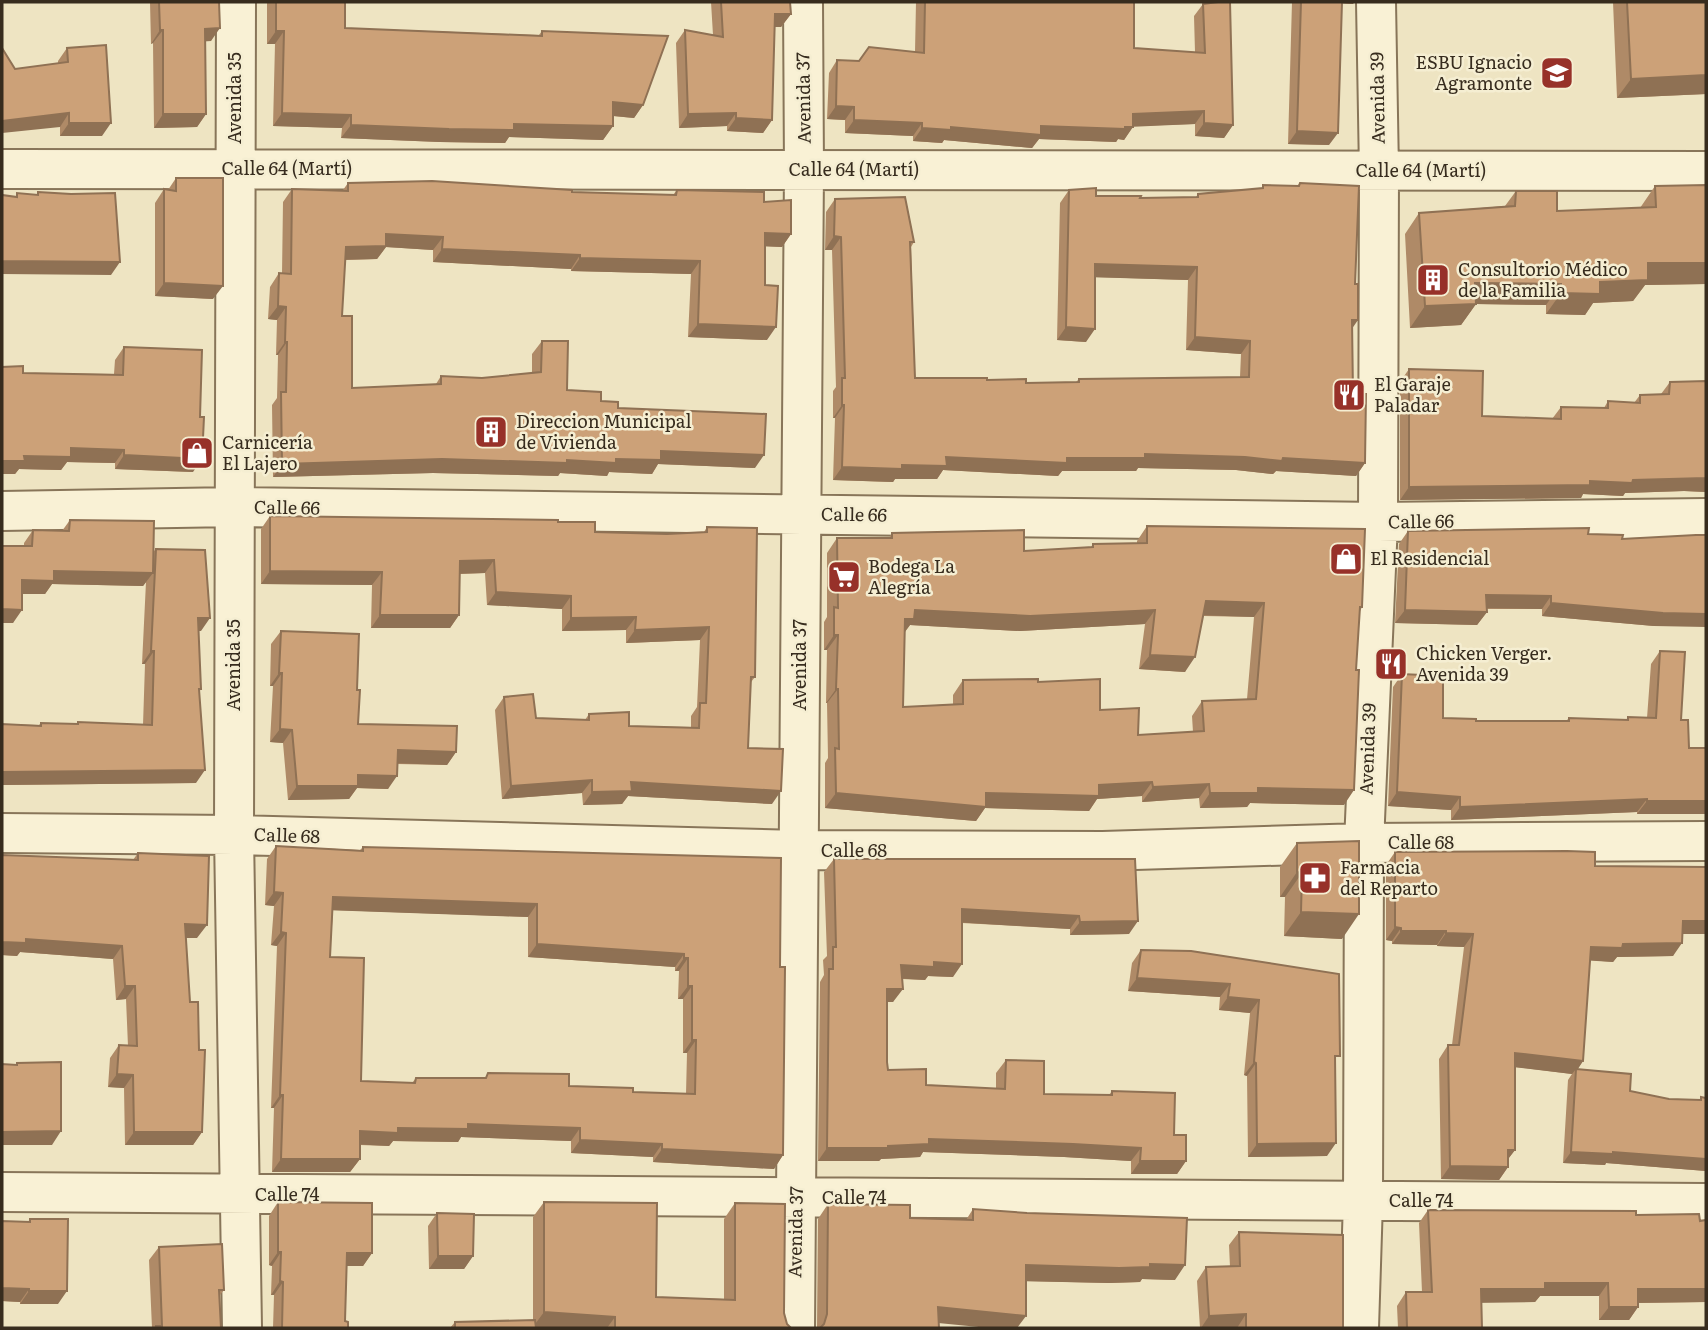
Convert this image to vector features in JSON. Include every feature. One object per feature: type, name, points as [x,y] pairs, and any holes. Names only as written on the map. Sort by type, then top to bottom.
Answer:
[{"type":"street","name":"Avenida 35","points":[[236,2],[234,835],[242,1328]]},
{"type":"street","name":"Avenida 37","points":[[795,1328],[803,2]]},
{"type":"street","name":"Avenida 39","points":[[1359,1328],[1363,1201],[1364,843],[1378,522],[1377,2]]},
{"type":"street","name":"Calle 64 (Martí)","points":[[2,169],[1706,171]]},
{"type":"street","name":"Calle 66","points":[[2,511],[234,507],[1378,522],[1706,518]]},
{"type":"street","name":"Calle 68","points":[[2,833],[234,835],[799,850],[1103,851],[1364,843],[1706,841]]},
{"type":"street","name":"Calle 74","points":[[2,1192],[1706,1203]]},
{"type":"building","points":[[159,2],[219,2],[220,28],[205,29],[206,114],[163,114],[163,30],[160,30]]},
{"type":"building","points":[[276,2],[345,2],[345,28],[542,36],[542,31],[668,36],[643,105],[613,102],[613,126],[514,124],[514,130],[351,125],[351,115],[282,113],[284,31],[276,31]]},
{"type":"building","points":[[721,2],[790,2],[791,14],[775,14],[772,120],[736,118],[736,113],[688,114],[685,30],[723,37]]},
{"type":"building","points":[[925,2],[1134,2],[1134,48],[1205,53],[1203,4],[1230,2],[1233,125],[1204,123],[1204,111],[1133,114],[1133,127],[1125,129],[1041,126],[1041,135],[951,127],[951,130],[922,128],[922,123],[854,120],[854,107],[836,106],[837,60],[859,61],[869,47],[924,53]]},
{"type":"building","points":[[1301,2],[1342,2],[1338,133],[1297,131]]},
{"type":"building","points":[[1627,2],[1706,2],[1706,75],[1631,79]]},
{"type":"building","points":[[106,45],[111,123],[69,123],[69,113],[2,121],[2,48],[15,69],[68,62],[67,48]]},
{"type":"building","points":[[176,178],[223,178],[223,286],[164,283],[164,189],[176,191]]},
{"type":"building","points":[[432,181],[572,192],[676,195],[677,190],[764,192],[764,202],[791,200],[791,234],[765,233],[765,285],[778,286],[776,327],[698,324],[700,261],[580,258],[580,255],[442,249],[443,237],[386,234],[386,246],[346,247],[342,316],[352,316],[352,388],[441,384],[441,376],[482,378],[541,372],[542,341],[568,341],[567,390],[601,392],[601,401],[618,402],[618,408],[766,414],[764,455],[661,451],[661,460],[616,459],[616,463],[442,459],[282,464],[281,392],[286,392],[287,342],[286,307],[278,306],[279,273],[291,274],[292,189],[348,191],[348,183]]},
{"type":"building","points":[[1300,183],[1359,186],[1355,284],[1358,284],[1358,320],[1352,320],[1353,394],[1366,394],[1365,463],[1145,454],[1145,458],[1067,458],[1067,463],[946,457],[947,466],[902,465],[902,469],[842,467],[842,378],[845,378],[841,237],[834,236],[835,199],[905,197],[914,242],[910,242],[915,378],[1026,379],[1026,383],[1079,382],[1079,379],[1249,377],[1250,341],[1195,337],[1197,267],[1095,264],[1095,329],[1066,327],[1069,190],[1096,188],[1096,196],[1198,197],[1198,194],[1263,188],[1263,185],[1299,186]]},
{"type":"building","points":[[1706,185],[1706,263],[1648,263],[1648,280],[1600,282],[1600,294],[1561,293],[1561,284],[1475,283],[1476,304],[1425,306],[1419,213],[1515,206],[1516,191],[1557,191],[1557,211],[1656,207],[1655,186]]},
{"type":"building","points":[[38,192],[115,193],[120,262],[2,261],[2,195],[17,197],[17,193],[38,195]]},
{"type":"building","points":[[124,347],[202,350],[202,459],[124,455],[124,450],[71,448],[71,457],[24,456],[25,461],[2,461],[2,367],[23,366],[23,373],[123,375]]},
{"type":"building","points":[[1409,369],[1483,371],[1482,416],[1561,419],[1561,407],[1608,408],[1608,401],[1640,403],[1640,395],[1669,394],[1670,382],[1706,381],[1706,478],[1633,480],[1632,483],[1590,481],[1590,485],[1409,487]]},
{"type":"building","points":[[270,516],[558,520],[595,522],[595,532],[667,534],[707,532],[707,527],[757,528],[755,677],[751,677],[748,748],[783,749],[781,791],[631,782],[632,791],[592,792],[592,780],[511,786],[504,697],[533,694],[536,718],[589,720],[589,714],[629,712],[629,726],[699,728],[700,703],[706,703],[709,627],[635,630],[636,617],[571,618],[571,596],[496,592],[494,560],[460,561],[459,615],[380,615],[382,572],[270,571]]},
{"type":"building","points":[[70,520],[154,521],[153,573],[54,571],[54,581],[22,580],[22,610],[2,609],[2,546],[32,546],[33,530],[69,531]]},
{"type":"building","points":[[1147,526],[1365,529],[1356,670],[1359,670],[1354,790],[1258,788],[1258,793],[1210,793],[1209,784],[1153,787],[1152,782],[1099,785],[1099,796],[986,793],[986,807],[836,793],[835,748],[839,749],[836,689],[838,635],[834,635],[834,607],[838,608],[837,538],[892,538],[892,533],[1024,530],[1024,551],[1093,547],[1093,544],[1147,543]],"holes":[[[1206,601],[1264,603],[1256,699],[1202,701],[1204,731],[1138,735],[1139,708],[1100,710],[1100,679],[1038,682],[1038,679],[963,680],[963,704],[903,707],[905,619],[914,619],[915,610],[1030,616],[1155,610],[1150,655],[1195,657]]]},
{"type":"building","points":[[1589,528],[1588,534],[1623,535],[1622,539],[1706,535],[1706,614],[1551,603],[1551,596],[1486,595],[1487,612],[1405,610],[1408,531]]},
{"type":"building","points":[[156,549],[205,550],[210,618],[198,618],[199,689],[205,770],[2,772],[2,724],[41,726],[41,723],[78,722],[152,725],[154,651],[151,651]]},
{"type":"building","points":[[281,631],[359,634],[358,724],[457,726],[456,752],[398,750],[397,776],[358,775],[358,786],[297,786],[292,730],[280,729]]},
{"type":"building","points":[[1660,651],[1685,652],[1681,720],[1688,720],[1689,748],[1706,748],[1706,801],[1647,799],[1460,807],[1460,797],[1397,792],[1402,674],[1443,676],[1443,718],[1476,721],[1569,721],[1569,718],[1656,718]]},
{"type":"building","points":[[1359,841],[1359,914],[1301,912],[1302,873],[1297,872],[1297,843]]},
{"type":"building","points":[[276,846],[363,851],[363,847],[781,858],[780,967],[785,967],[783,1155],[662,1149],[662,1144],[580,1140],[580,1128],[468,1124],[468,1129],[398,1128],[398,1133],[360,1131],[360,1159],[281,1159],[283,1095],[280,1095],[286,933],[281,932],[283,893],[274,892]],"holes":[[[333,897],[537,904],[537,944],[684,954],[684,958],[688,958],[688,986],[692,986],[692,1040],[696,1040],[695,1094],[569,1086],[569,1074],[488,1073],[486,1078],[416,1078],[415,1083],[361,1081],[364,958],[330,957]]]},
{"type":"building","points":[[1395,852],[1595,852],[1595,866],[1706,867],[1706,921],[1683,921],[1682,943],[1623,944],[1622,948],[1591,947],[1583,1061],[1515,1053],[1515,1150],[1508,1150],[1508,1167],[1450,1166],[1448,1045],[1459,1045],[1473,934],[1401,931],[1401,928],[1395,927]]},
{"type":"building","points":[[138,853],[209,856],[207,925],[185,924],[190,1002],[198,1002],[199,1050],[205,1050],[202,1132],[134,1132],[133,1075],[117,1074],[119,1045],[137,1046],[135,986],[125,986],[122,946],[26,939],[26,943],[2,942],[2,855],[138,860]]},
{"type":"building","points":[[834,859],[1135,859],[1138,921],[1080,922],[1079,916],[962,909],[962,964],[934,962],[934,967],[901,965],[903,989],[887,989],[888,1070],[926,1069],[926,1085],[1005,1089],[1006,1060],[1044,1061],[1044,1094],[1112,1095],[1112,1091],[1175,1093],[1174,1135],[1186,1135],[1186,1161],[1140,1161],[1141,1148],[1073,1144],[929,1139],[929,1144],[888,1148],[827,1148],[829,969],[833,969],[833,947],[836,947]]},
{"type":"building","points":[[1141,950],[1191,951],[1339,974],[1340,1056],[1335,1056],[1336,1143],[1257,1144],[1254,1062],[1259,1000],[1228,997],[1230,984],[1137,978]]},
{"type":"building","points":[[61,1062],[61,1131],[2,1132],[2,1064]]},
{"type":"building","points":[[1576,1069],[1631,1074],[1630,1091],[1669,1099],[1706,1098],[1706,1159],[1613,1152],[1571,1152]]},
{"type":"building","points":[[278,1202],[372,1203],[372,1253],[347,1253],[345,1321],[348,1322],[348,1328],[282,1328],[283,1282],[280,1281],[281,1252],[278,1252]]},
{"type":"building","points":[[544,1202],[657,1203],[656,1297],[735,1300],[735,1203],[785,1204],[784,1313],[791,1328],[615,1328],[615,1317],[544,1312]]},
{"type":"building","points":[[828,1204],[910,1205],[910,1218],[973,1220],[973,1209],[1187,1218],[1185,1265],[1150,1264],[1150,1267],[1119,1268],[1026,1265],[1026,1316],[938,1307],[939,1328],[820,1328],[827,1314]]},
{"type":"building","points":[[1428,1210],[1699,1214],[1700,1221],[1706,1220],[1706,1289],[1638,1289],[1638,1307],[1609,1307],[1608,1283],[1545,1283],[1545,1289],[1481,1289],[1482,1328],[1407,1328],[1406,1292],[1432,1292]]},
{"type":"building","points":[[437,1213],[474,1214],[473,1256],[438,1256]]},
{"type":"building","points":[[30,1219],[68,1219],[67,1291],[2,1288],[2,1221],[30,1222]]},
{"type":"building","points":[[1239,1232],[1343,1235],[1343,1328],[1246,1328],[1246,1314],[1209,1316],[1206,1267],[1240,1266]]},
{"type":"building","points":[[222,1244],[224,1290],[219,1290],[221,1328],[156,1328],[162,1326],[159,1247]]},
{"type":"building","points":[[535,1320],[536,1328],[455,1328],[455,1322]]},
{"type":"place","name":"ESBU Ignacio Agramonte","points":[[1557,73]]},
{"type":"place","name":"Consultorio Médico de la Familia","points":[[1433,280]]},
{"type":"place","name":"El Garaje Paladar","points":[[1349,395]]},
{"type":"place","name":"Direccion Municipal de Vivienda","points":[[491,432]]},
{"type":"place","name":"Carnicería El Lajero","points":[[197,453]]},
{"type":"place","name":"El Residencial","points":[[1346,559]]},
{"type":"place","name":"Bodega La Alegría","points":[[844,577]]},
{"type":"place","name":"Chicken Verger. Avenida 39","points":[[1391,664]]},
{"type":"place","name":"Farmacia del Reparto","points":[[1315,878]]}]
